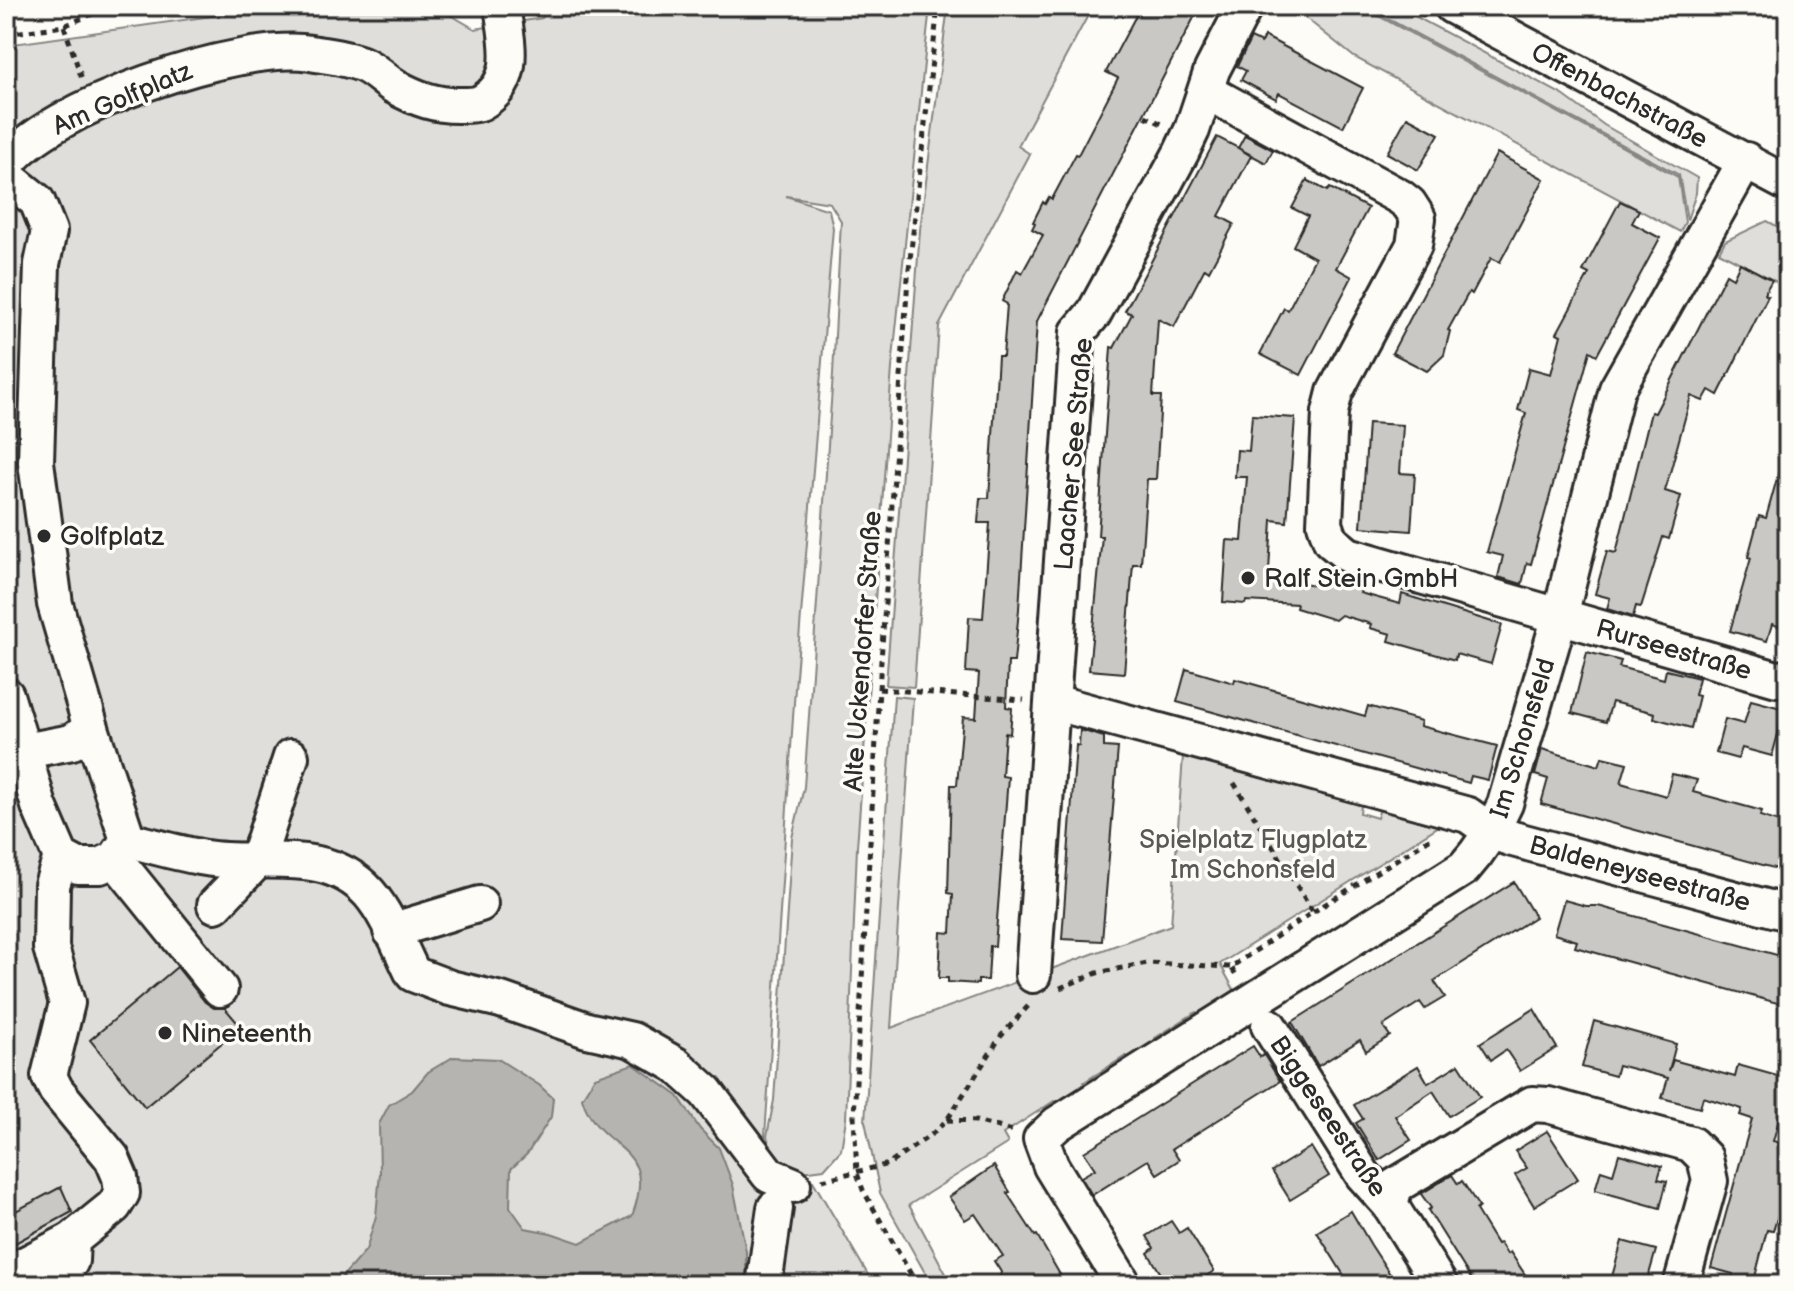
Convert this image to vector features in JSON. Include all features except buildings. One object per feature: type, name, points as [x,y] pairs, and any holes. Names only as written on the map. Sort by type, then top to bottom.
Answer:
[{"type":"street","name":"Am Golfplatz","points":[[17,153],[92,106],[200,65],[249,54],[306,52],[363,65],[396,87],[440,106],[478,104],[501,87],[509,68],[502,6]]},
{"type":"street","name":"Laacher See Straße","points":[[1046,982],[1053,702],[1078,332],[1094,313],[1192,130],[1212,70],[1245,6]]},
{"type":"street","name":"Offenbachstraße","points":[[1452,6],[1788,184]]},
{"type":"street","points":[[1206,91],[1400,197],[1418,218],[1414,245],[1335,392],[1330,412],[1325,524],[1331,541],[1348,555],[1560,616]]},
{"type":"street","name":"Im Schonsfeld","points":[[1041,1139],[1057,1124],[1261,1014],[1464,868],[1480,824],[1505,804],[1560,616],[1617,389],[1746,160]]},
{"type":"street","points":[[6,176],[37,201],[49,231],[42,264],[36,462],[55,604],[122,849],[220,989]]},
{"type":"street","name":"Rurseestraße","points":[[1560,616],[1777,679],[1788,678]]},
{"type":"street","points":[[6,695],[39,806],[61,857],[78,866],[100,866],[122,849],[257,861],[308,860],[347,876],[369,893],[413,974],[587,1030],[632,1040],[676,1065],[706,1092],[784,1197],[764,1285]]},
{"type":"street","points":[[1053,702],[1229,749],[1480,824]]},
{"type":"street","points":[[20,741],[30,750],[43,749],[72,742],[91,728]]},
{"type":"street","points":[[215,905],[257,861],[291,757]]},
{"type":"street","name":"Baldeneyseestraße","points":[[1480,824],[1788,913]]},
{"type":"street","points":[[6,1274],[72,1240],[114,1206],[122,1193],[120,1177],[112,1158],[56,1090],[49,1076],[67,1003],[51,948],[52,885],[61,857]]},
{"type":"street","points":[[391,931],[480,904]]},
{"type":"street","name":"Biggeseestraße","points":[[1261,1014],[1363,1175],[1390,1205],[1440,1285]]},
{"type":"street","name":"Biggeseestraße","points":[[1390,1205],[1395,1186],[1532,1104],[1548,1105],[1691,1144],[1705,1158],[1710,1181],[1681,1285]]},
{"type":"street","points":[[1041,1139],[1051,1166],[1124,1285]]},
{"type":"street","points":[[56,1285],[71,1261],[72,1240]]},
{"type":"path","points":[[6,34],[64,26],[92,14],[132,6]]},
{"type":"path","name":"Alte Uckendorfer Straße","points":[[917,1285],[871,1207],[857,1173],[854,1116],[879,689],[908,278],[938,6]]},
{"type":"path","points":[[64,26],[92,106]]},
{"type":"path","points":[[879,689],[1053,702]]},
{"type":"path","points":[[1229,749],[1224,767],[1313,912]]},
{"type":"path","points":[[784,1197],[895,1161],[916,1147],[947,1120],[1001,1036],[1046,982],[1147,963],[1231,967],[1313,912],[1480,824]]},
{"type":"path","points":[[1231,967],[1261,1014]]},
{"type":"path","points":[[947,1120],[976,1121],[1041,1139]]},
{"type":"green space","points":[[283,6],[435,6],[475,29],[542,18],[551,6],[930,6],[892,368],[857,847],[846,1119],[841,1150],[824,1169],[795,1173],[773,1158],[767,1136],[774,1100],[792,838],[804,787],[841,221],[830,203],[786,196],[829,210],[833,228],[795,688],[764,1151],[791,1177],[813,1181],[874,1285],[6,1285],[6,45]]},
{"type":"green space","points":[[948,6],[1093,6],[1018,146],[1030,154],[939,326],[914,687],[886,685],[920,230]]},
{"type":"green space","points":[[1291,6],[1360,6],[1678,177],[1685,222],[1680,232],[1354,57]]},
{"type":"green space","points":[[1364,6],[1396,6],[1563,95],[1604,125],[1697,178],[1696,193],[1687,220],[1679,175]]},
{"type":"green space","points":[[1767,221],[1788,232],[1788,288],[1719,252],[1725,241]]},
{"type":"green space","name":"Spielplatz Flugplatz Im Schonsfeld","points":[[894,696],[913,698],[891,1028],[1171,925],[1183,756],[1361,805],[1360,813],[1377,818],[1383,799],[1450,819],[1220,964],[1238,997],[1209,1016],[1196,1012],[1155,1038],[1153,1051],[1138,1062],[1126,1056],[1084,1082],[1082,1097],[1067,1106],[1054,1101],[1003,1134],[1008,1143],[909,1205],[952,1285],[932,1285],[880,1193],[865,1121]]},
{"type":"shaded area","points":[[453,1057],[498,1059],[539,1085],[553,1098],[551,1117],[527,1154],[511,1169],[510,1207],[525,1228],[580,1243],[632,1216],[639,1192],[638,1174],[633,1161],[601,1130],[582,1098],[595,1077],[633,1064],[678,1096],[700,1129],[719,1148],[733,1185],[746,1251],[746,1285],[335,1285],[366,1250],[376,1216],[380,1173],[379,1124],[389,1105],[412,1091],[428,1072]]},
{"type":"place","name":"Golfplatz","points":[[44,536]]},
{"type":"place","name":"Ralf Stein GmbH","points":[[1248,578]]},
{"type":"place","name":"Nineteenth","points":[[165,1033]]}]
